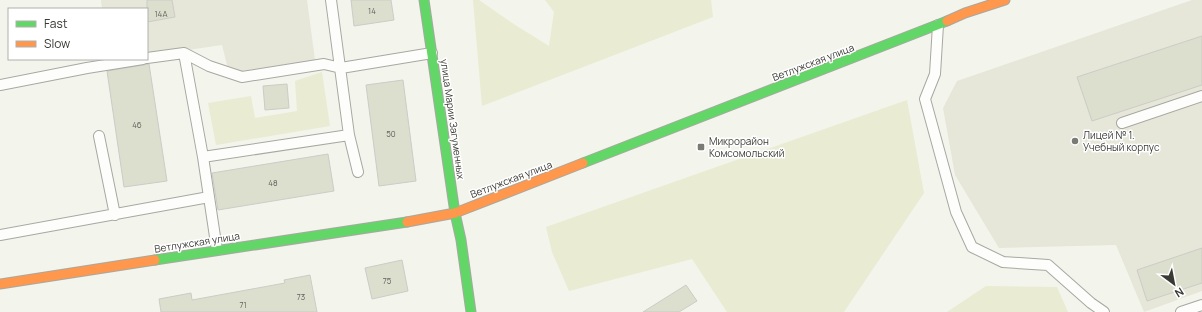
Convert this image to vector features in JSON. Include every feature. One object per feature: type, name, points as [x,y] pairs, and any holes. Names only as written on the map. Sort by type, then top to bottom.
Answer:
[{"type":"main road","name":"улица Марии Загуменных","points":[[424,0],[471,312]]},
{"type":"main road","name":"Ветлужская улица","points":[[0,284],[426,219],[455,213],[938,26],[965,13],[1005,0]]},
{"type":"lane","points":[[331,0],[349,135],[358,172]]},
{"type":"lane","points":[[938,26],[935,74],[925,100],[956,212],[972,247],[1003,262],[1048,266],[1091,303],[1104,312]]},
{"type":"lane","points":[[184,53],[203,157],[217,250]]},
{"type":"lane","points":[[148,58],[184,53],[209,66],[242,78],[324,64],[341,68],[432,53]]},
{"type":"lane","points":[[0,85],[137,60]]},
{"type":"lane","points":[[1122,123],[1202,96]]},
{"type":"lane","points":[[203,157],[349,135]]},
{"type":"lane","points":[[99,136],[115,214]]},
{"type":"lane","points":[[0,236],[209,197]]},
{"type":"lane","points":[[1180,312],[1202,305]]},
{"type":"shaded area","points":[[101,0],[307,0],[315,60],[229,73],[222,45],[148,56],[148,8],[102,8]]},
{"type":"shaded area","name":"Лицей № 1. Учебный корпус","points":[[1192,0],[1202,0],[1202,291],[1144,312],[1116,245],[999,248],[955,175],[943,108],[957,81]]},
{"type":"green space","points":[[473,0],[479,0],[549,46],[554,12],[545,0],[711,0],[713,17],[482,106]]},
{"type":"green space","points":[[322,72],[330,126],[216,145],[208,103],[251,96],[255,118],[297,111],[295,81]]},
{"type":"green space","points":[[907,100],[924,193],[844,312],[727,312],[692,259],[569,291],[552,252],[546,227]]},
{"type":"green space","points":[[986,286],[1057,287],[1068,312],[947,312]]},
{"type":"building","points":[[147,0],[172,0],[175,17],[148,22]]},
{"type":"building","points":[[351,0],[391,0],[394,20],[354,26]]},
{"type":"building","points":[[1202,36],[1202,85],[1092,121],[1077,77]]},
{"type":"building","points":[[149,64],[167,181],[124,187],[107,71]]},
{"type":"building","points":[[403,80],[416,181],[379,186],[366,85]]},
{"type":"building","points":[[287,84],[289,108],[265,110],[263,86]]},
{"type":"building","points":[[328,154],[334,191],[218,210],[212,173]]},
{"type":"building","points":[[1202,248],[1202,283],[1147,301],[1137,270]]},
{"type":"building","points":[[402,260],[408,291],[372,299],[365,268]]},
{"type":"building","points":[[310,275],[317,312],[161,312],[159,299],[191,293],[192,300],[285,283],[284,280]]},
{"type":"building","points":[[686,285],[697,301],[679,312],[643,312]]},
{"type":"traffic: fast","points":[[424,0],[471,312]]},
{"type":"traffic: fast","points":[[583,163],[947,21]]},
{"type":"traffic: fast","points":[[155,260],[407,222]]},
{"type":"traffic: slow","points":[[947,21],[965,13],[1005,0]]},
{"type":"traffic: slow","points":[[407,222],[455,213],[583,163]]},
{"type":"traffic: slow","points":[[0,284],[155,260]]},
{"type":"place","name":"Лицей № 1. Учебный корпус","points":[[1075,141]]},
{"type":"place","name":"Микрорайон Комсомольский","points":[[701,147]]}]
